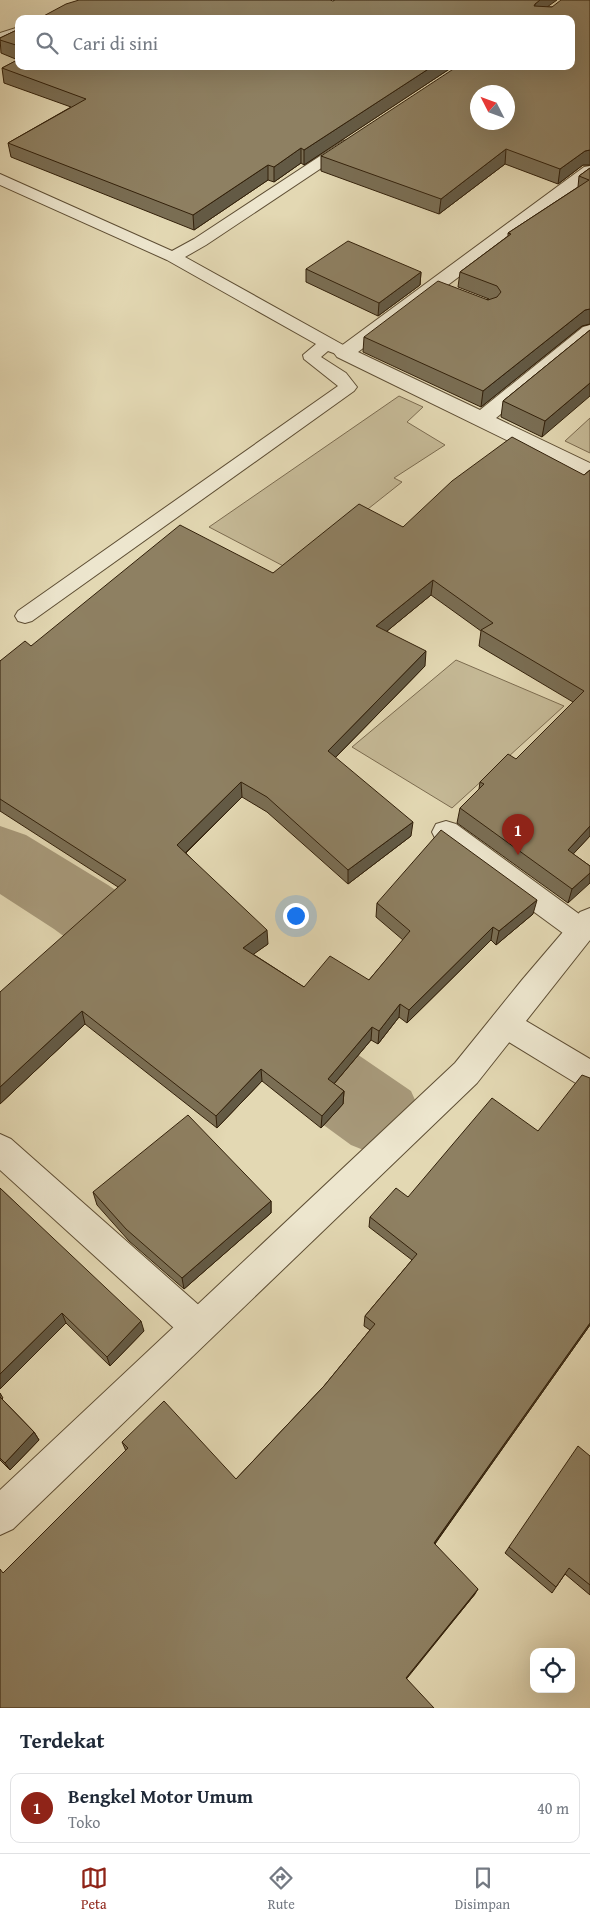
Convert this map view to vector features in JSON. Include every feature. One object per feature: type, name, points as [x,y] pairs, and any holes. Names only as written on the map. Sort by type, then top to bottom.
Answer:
[{"type":"street","points":[[344,353],[443,289],[590,171]]},
{"type":"street","points":[[482,419],[590,331]]},
{"type":"street","points":[[344,353],[590,472]]},
{"type":"street","points":[[0,1516],[466,1073],[532,989],[586,925],[446,832]]},
{"type":"street","points":[[505,1024],[590,1075]]},
{"type":"street","points":[[0,1149],[198,1328]]},
{"type":"lane","points":[[0,38],[15,32]]},
{"type":"lane","points":[[173,257],[200,242],[362,135]]},
{"type":"lane","points":[[0,178],[173,257],[344,353]]},
{"type":"lane","points":[[25,616],[348,387],[340,377],[313,359],[312,355],[327,344]]},
{"type":"shaded area","points":[[399,396],[423,407],[407,422],[445,445],[394,478],[402,482],[291,570],[209,527]]},
{"type":"shaded area","points":[[590,418],[590,453],[565,441]]},
{"type":"shaded area","points":[[456,660],[564,706],[452,808],[352,747]]},
{"type":"building","points":[[79,0],[540,0],[534,6],[552,7],[561,0],[590,0],[590,150],[585,151],[560,169],[506,149],[441,199],[321,156],[452,70],[575,70],[575,15],[45,15],[66,4]]},
{"type":"building","points":[[15,31],[15,45],[0,40],[0,38]]},
{"type":"building","points":[[15,61],[15,70],[427,70],[304,150],[301,148],[274,167],[268,165],[193,215],[8,143],[86,99],[2,68]]},
{"type":"building","points":[[590,168],[590,309],[585,310],[483,391],[364,337],[438,281],[488,300],[497,297],[501,292],[497,286],[460,272],[511,234],[508,233],[589,180],[579,176]]},
{"type":"building","points":[[348,241],[421,272],[379,303],[306,269]]},
{"type":"building","points":[[590,330],[590,383],[545,421],[503,401]]},
{"type":"building","points":[[512,437],[584,475],[590,470],[590,826],[568,850],[590,866],[590,873],[572,889],[460,808],[484,784],[480,782],[508,754],[516,759],[584,691],[481,630],[493,623],[433,580],[376,626],[426,651],[328,751],[413,822],[348,870],[267,797],[241,782],[177,845],[267,930],[243,948],[304,987],[330,956],[369,980],[410,931],[377,903],[441,830],[537,900],[499,931],[493,927],[409,1010],[400,1004],[379,1031],[372,1027],[328,1079],[344,1091],[322,1116],[261,1069],[216,1116],[82,1011],[0,1087],[0,992],[126,880],[0,799],[0,661],[25,641],[31,646],[180,525],[273,573],[359,504],[403,527],[452,481]]},
{"type":"building","points":[[582,1075],[590,1078],[590,1323],[434,1543],[478,1589],[406,1678],[434,1708],[0,1708],[0,1569],[3,1573],[128,1448],[122,1442],[164,1401],[236,1479],[324,1386],[375,1324],[365,1316],[417,1254],[370,1217],[396,1188],[408,1197],[492,1098],[538,1131]]},
{"type":"building","points":[[188,1115],[271,1201],[182,1278],[126,1229],[93,1192]]},
{"type":"building","points":[[0,1188],[141,1321],[107,1357],[62,1313],[0,1374]]},
{"type":"building","points":[[0,1397],[34,1432],[5,1463],[0,1458]]},
{"type":"building","points":[[578,1446],[590,1456],[590,1585],[569,1568],[556,1587],[509,1547]]},
{"type":"waterway","points":[[0,856],[81,907],[173,972]]},
{"type":"waterway","points":[[262,1034],[381,1118]]},
{"type":"place","name":"Bengkel Motor Umum","points":[[518,855]]}]
